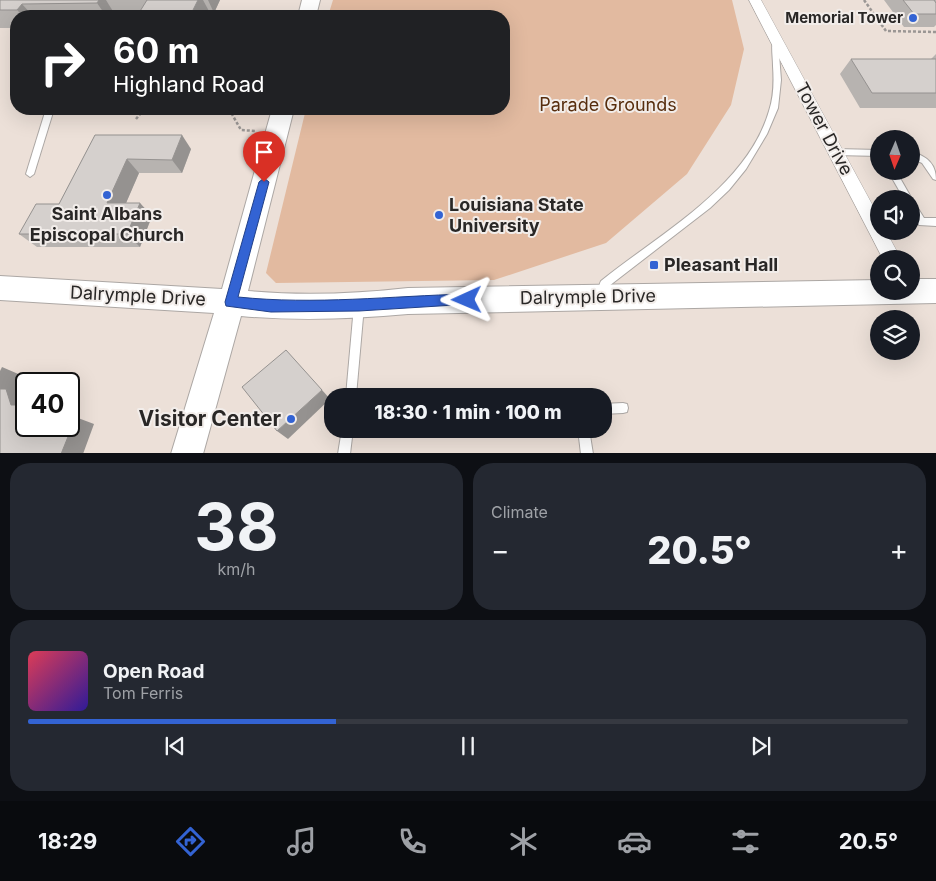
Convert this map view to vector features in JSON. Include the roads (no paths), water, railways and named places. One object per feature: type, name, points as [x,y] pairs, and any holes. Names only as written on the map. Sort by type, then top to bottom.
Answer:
[{"type":"street","name":"Tower Drive","points":[[755,0],[887,250]]},
{"type":"street","points":[[187,453],[231,302],[281,115]]},
{"type":"street","name":"Dalrymple Drive","points":[[0,289],[271,306],[359,306],[408,301],[936,291]]},
{"type":"lane","points":[[604,297],[604,284],[624,266],[701,212],[741,171],[767,128],[776,101],[776,39]]},
{"type":"lane","points":[[30,174],[48,115]]},
{"type":"lane","points":[[836,152],[870,153]]},
{"type":"lane","points":[[920,158],[925,161],[936,177]]},
{"type":"lane","points":[[920,219],[922,222],[936,222]]},
{"type":"lane","points":[[352,388],[359,306]]},
{"type":"lane","points":[[612,408],[623,408]]},
{"type":"lane","points":[[344,453],[346,438]]},
{"type":"lane","points":[[585,438],[587,453]]},
{"type":"place","name":"Memorial Tower","points":[[913,18]]},
{"type":"place","name":"Saint Albans Episcopal Church","points":[[107,195]]},
{"type":"place","name":"Louisiana State University","points":[[439,215]]},
{"type":"place","name":"Pleasant Hall","points":[[654,265]]},
{"type":"place","name":"Visitor Center","points":[[291,419]]},
{"type":"park label","name":"Parade Grounds","points":[[608,105]]}]
